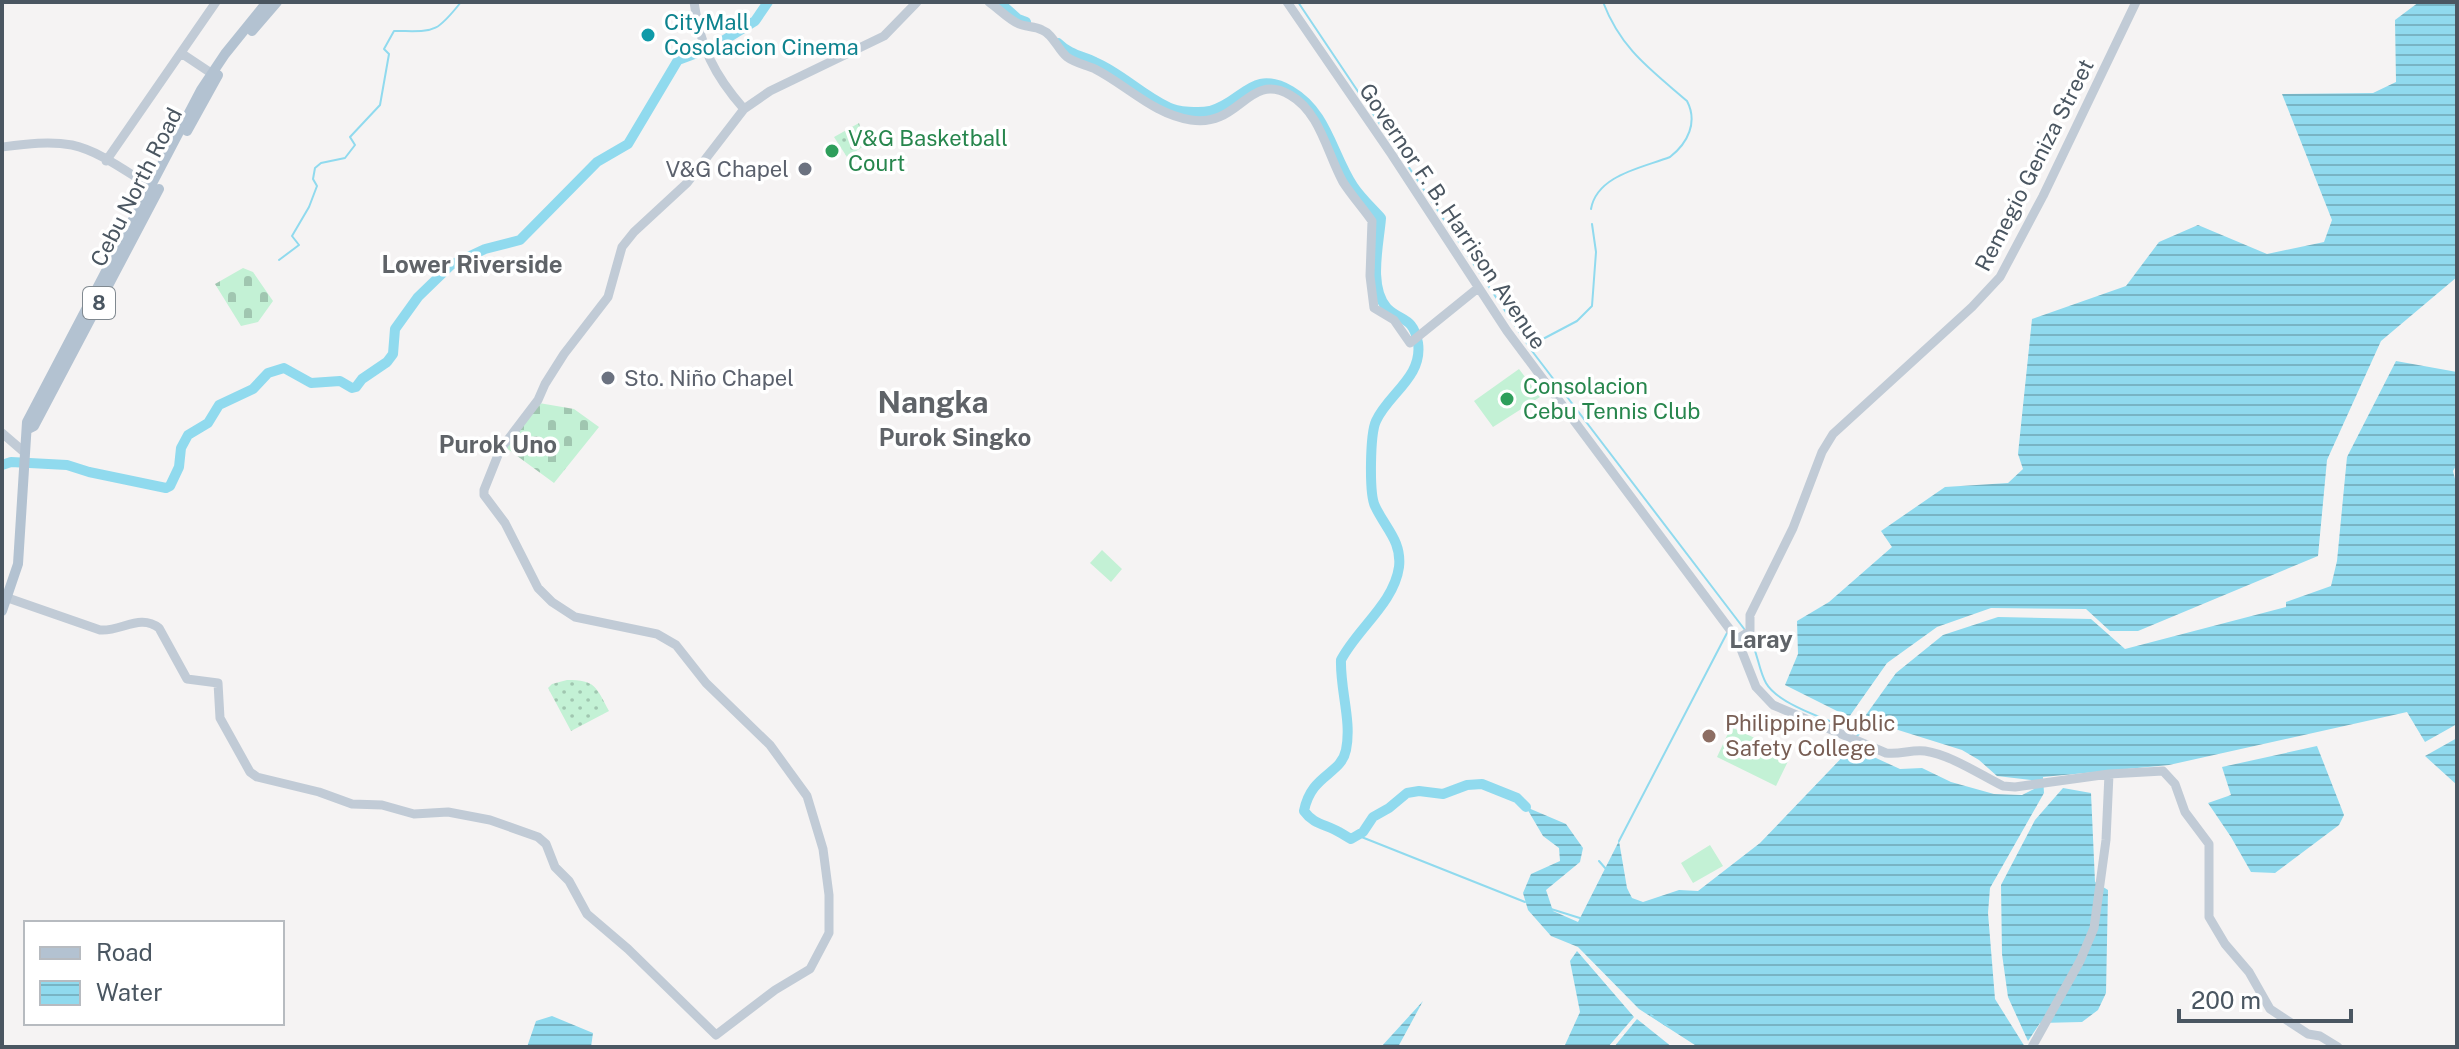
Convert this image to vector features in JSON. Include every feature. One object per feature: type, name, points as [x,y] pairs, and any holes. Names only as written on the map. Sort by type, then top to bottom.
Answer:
[{"type":"main road","name":"Cebu North Road","points":[[267,2],[214,76],[184,121],[28,421],[28,429],[34,426],[140,227],[214,76],[277,2]]},
{"type":"main road","name":"8","points":[[2,611],[18,564],[28,429]]},
{"type":"street","points":[[106,161],[216,2]]},
{"type":"street","points":[[691,2],[703,47],[728,91],[744,109]]},
{"type":"street","points":[[8,598],[100,630],[109,631],[136,622],[152,623],[159,628],[187,679],[218,683],[222,723],[250,772],[257,777],[319,792],[352,804],[382,805],[414,814],[448,812],[490,820],[538,837],[546,844],[555,867],[569,881],[587,914],[628,949],[716,1035],[775,990],[810,969],[829,933],[829,895],[823,849],[807,796],[770,745],[706,683],[676,645],[657,634],[575,617],[552,602],[538,588],[505,523],[484,495],[500,450],[538,400],[564,354],[608,297],[622,247],[648,217],[687,183],[744,109],[770,91],[884,36],[917,2]]},
{"type":"street","points":[[989,2],[1018,23],[1043,30],[1067,57],[1093,68],[1165,113],[1191,120],[1214,121],[1252,95],[1270,88],[1298,100],[1314,119],[1352,196],[1372,221],[1370,276],[1374,308],[1394,320],[1413,339],[1478,288]]},
{"type":"street","name":"Governor F. B. Harrison Avenue","points":[[1287,2],[1540,376],[1743,635],[1756,687],[1779,709],[1886,753],[1905,754],[1920,750],[1935,753],[2003,786],[2163,771],[2173,781],[2185,812],[2209,844],[2209,917],[2225,944],[2249,972],[2270,1009],[2308,1034],[2320,1036],[2338,1047]]},
{"type":"street","name":"Remegio Geniza Street","points":[[1743,635],[1752,610],[1793,528],[1828,442],[1849,418],[1972,307],[2000,277],[2043,196],[2136,2]]},
{"type":"street","points":[[181,53],[214,76]]},
{"type":"street","points":[[2,147],[40,142],[72,145],[152,187]]},
{"type":"street","points":[[2,433],[24,459]]},
{"type":"street","points":[[2032,1047],[2074,972],[2094,928],[2106,840],[2109,774]]},
{"type":"green space","points":[[859,123],[864,138],[867,137],[870,142],[847,157],[834,137]]},
{"type":"green space","points":[[243,268],[253,272],[273,301],[258,322],[241,326],[215,284]]},
{"type":"green space","name":"Consolacion Cebu Tennis Club","points":[[1519,369],[1540,397],[1493,427],[1474,401]]},
{"type":"green space","points":[[539,403],[574,409],[599,427],[554,483],[505,447]]},
{"type":"green space","points":[[1102,550],[1122,569],[1111,582],[1090,563]]},
{"type":"green space","points":[[567,680],[590,683],[609,711],[571,731],[548,688]]},
{"type":"green space","points":[[1731,727],[1791,755],[1776,786],[1717,757]]},
{"type":"green space","points":[[1710,845],[1723,866],[1693,883],[1681,863]]},
{"type":"water","points":[[2419,2],[2457,2],[2457,277],[2381,341],[2327,460],[2318,556],[2138,631],[2110,631],[2086,609],[1991,608],[1937,627],[1887,663],[1849,717],[1785,685],[1798,654],[1797,621],[1829,602],[1892,547],[1881,531],[1945,487],[2008,483],[2023,469],[2018,454],[2032,319],[2126,286],[2159,242],[2198,225],[2267,254],[2324,242],[2332,220],[2282,94],[2373,93],[2396,82],[2395,20]]},
{"type":"water","points":[[2396,361],[2457,372],[2457,464],[2453,471],[2457,487],[2457,724],[2425,742],[2407,712],[2169,765],[2043,777],[2044,793],[1990,888],[1988,913],[1995,999],[2025,1047],[1698,1047],[1639,1009],[1578,947],[1551,936],[1528,910],[1523,893],[1531,874],[1560,861],[1559,848],[1543,836],[1526,807],[1566,824],[1583,848],[1580,862],[1546,890],[1553,911],[1578,922],[1619,841],[1627,888],[1632,898],[1643,902],[1679,890],[1698,891],[1760,843],[1852,747],[1900,769],[1922,768],[1951,782],[1994,794],[2022,795],[2034,789],[2031,780],[1997,776],[1962,750],[1863,719],[1896,673],[1943,635],[1998,617],[2091,619],[2125,649],[2286,607],[2286,602],[2331,586],[2337,561],[2347,457]]},
{"type":"water","points":[[2457,738],[2457,785],[2425,756]]},
{"type":"water","points":[[2317,746],[2344,815],[2339,825],[2275,873],[2251,872],[2208,803],[2231,795],[2222,767]]},
{"type":"water","points":[[2063,788],[2091,793],[2095,882],[2108,890],[2106,993],[2098,1010],[2082,1022],[2040,1023],[2028,1041],[2008,997],[2002,954],[2001,885],[2035,820]]},
{"type":"water","points":[[1577,951],[1634,1017],[1608,1047],[1565,1045],[1580,1012],[1570,961]]},
{"type":"water","points":[[1423,1001],[1398,1047],[1381,1047]]},
{"type":"water","points":[[552,1016],[593,1033],[591,1047],[527,1047],[536,1021]]},
{"type":"water","points":[[1637,1019],[1672,1047],[1614,1047]]},
{"type":"waterway","points":[[279,260],[299,245],[292,236],[317,186],[313,179],[315,168],[321,163],[345,158],[355,145],[350,137],[380,105],[389,54],[384,49],[394,31],[433,29],[461,2]]},
{"type":"waterway","points":[[2,465],[11,462],[67,465],[166,488],[179,467],[181,448],[188,435],[208,423],[219,405],[253,389],[268,373],[284,368],[311,383],[340,381],[356,387],[362,379],[387,362],[393,354],[395,329],[418,297],[451,265],[485,249],[520,240],[597,162],[628,144],[678,60],[713,47],[755,21],[768,2]]},
{"type":"waterway","points":[[999,2],[1026,22]]},
{"type":"waterway","points":[[1298,2],[1532,351],[1745,630]]},
{"type":"waterway","points":[[1591,209],[1595,197],[1611,181],[1634,169],[1670,157],[1686,139],[1692,117],[1687,101],[1628,46],[1603,2]]},
{"type":"waterway","points":[[1058,43],[1177,110],[1210,111],[1222,107],[1248,89],[1266,83],[1291,91],[1313,110],[1353,186],[1381,218],[1376,265],[1378,289],[1387,308],[1413,328],[1418,343],[1415,366],[1381,411],[1372,438],[1373,499],[1395,542],[1399,567],[1396,580],[1383,604],[1341,660],[1348,728],[1346,750],[1338,765],[1313,789],[1304,811],[1316,822],[1351,839],[1363,832],[1373,817],[1407,793],[1443,794],[1467,785],[1482,784],[1517,798],[1526,807]]},
{"type":"waterway","points":[[1532,351],[1541,340],[1577,321],[1592,306],[1596,252],[1592,224]]},
{"type":"waterway","points":[[1619,841],[1727,633]]},
{"type":"waterway","points":[[1748,635],[1763,678],[1773,691],[1795,706],[1860,733]]},
{"type":"waterway","points":[[1857,736],[1871,720]]},
{"type":"waterway","points":[[1359,836],[1525,902]]},
{"type":"waterway","points":[[1599,861],[1606,869]]},
{"type":"waterway","points":[[1551,909],[1583,919]]},
{"type":"waterway","points":[[1651,1015],[1669,1027]]},
{"type":"place","name":"CityMall Cosolacion Cinema","points":[[648,35]]},
{"type":"place","name":"V&G Basketball Court","points":[[832,151]]},
{"type":"place","name":"V&G Chapel","points":[[805,169]]},
{"type":"place","name":"Sto. Niño Chapel","points":[[608,378]]},
{"type":"place","name":"Consolacion Cebu Tennis Club","points":[[1507,399]]},
{"type":"place","name":"Philippine Public Safety College","points":[[1709,736]]},
{"type":"district","name":"Lower Riverside","points":[[472,265]]},
{"type":"district","name":"Nangka","points":[[933,403]]},
{"type":"district","name":"Purok Singko","points":[[955,438]]},
{"type":"district","name":"Purok Uno","points":[[498,445]]},
{"type":"district","name":"Laray","points":[[1761,640]]}]
